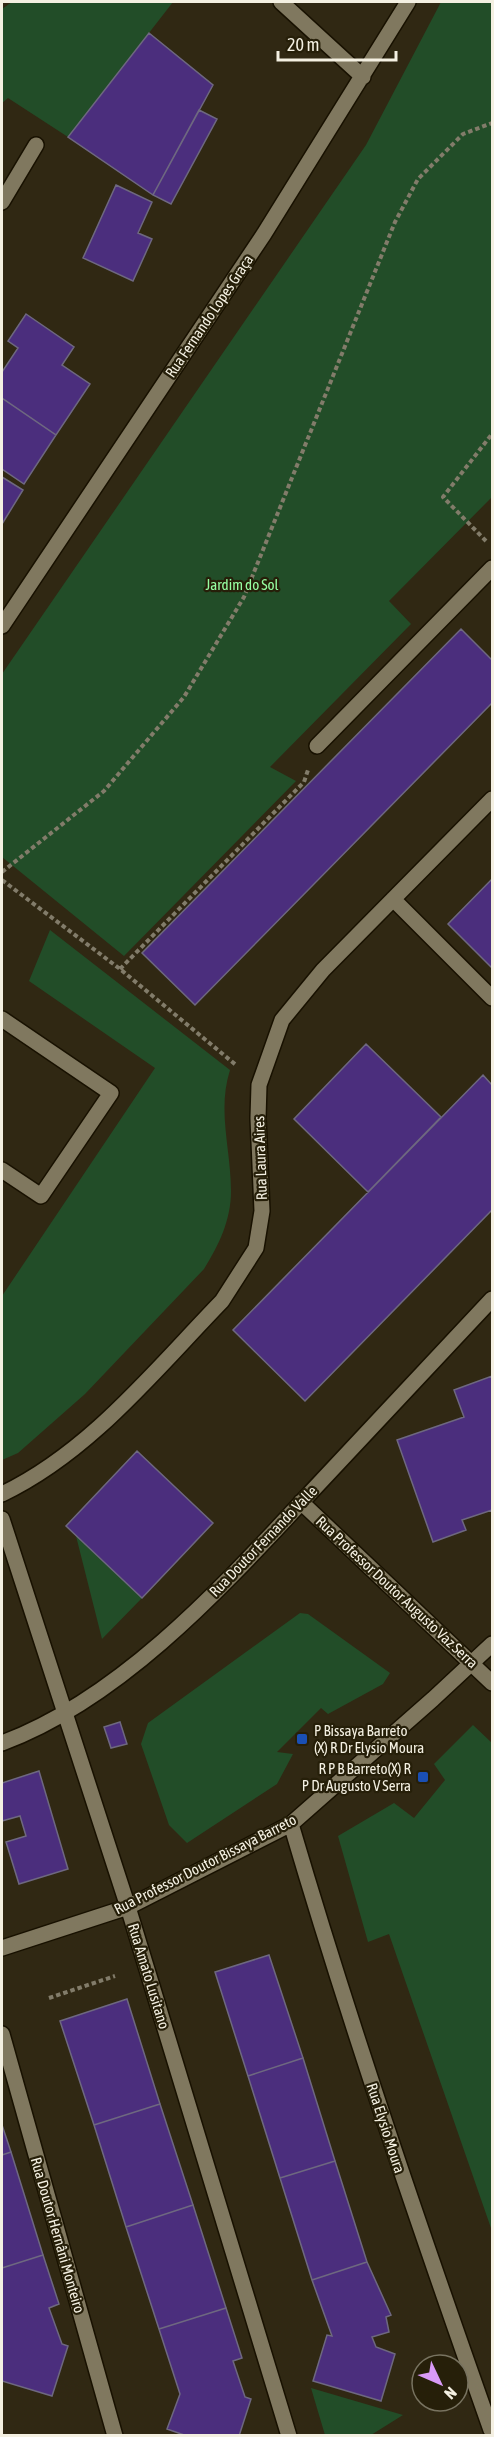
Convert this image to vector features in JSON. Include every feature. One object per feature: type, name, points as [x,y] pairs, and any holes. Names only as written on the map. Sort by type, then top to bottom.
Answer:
[{"type":"street","points":[[281,2],[363,76]]},
{"type":"street","name":"Rua Fernando Lopes Graça","points":[[2,626],[264,234],[408,2]]},
{"type":"street","points":[[2,202],[36,146]]},
{"type":"street","points":[[317,746],[492,568]]},
{"type":"street","name":"Rua Laura Aires","points":[[2,1494],[28,1481],[70,1453],[222,1301],[256,1248],[262,1211],[258,1118],[260,1085],[282,1020],[323,970],[492,799]]},
{"type":"street","points":[[393,899],[492,998]]},
{"type":"street","points":[[2,1019],[111,1093],[41,1196],[2,1170]]},
{"type":"street","name":"Rua Doutor Fernando Valle","points":[[2,1743],[64,1715],[174,1631],[301,1502],[492,1299]]},
{"type":"street","name":"Rua Professor Doutor Augusto Vaz Serra","points":[[301,1502],[492,1683]]},
{"type":"street","name":"Rua Amato Lusitano","points":[[2,1519],[128,1907],[289,2436]]},
{"type":"street","name":"Rua Professor Doutor Bissaya Barreto","points":[[2,1948],[128,1907],[291,1824],[473,1664],[492,1644]]},
{"type":"street","name":"Rua Elysio Moura","points":[[291,1824],[327,1949],[411,2205],[489,2431]]},
{"type":"street","name":"Rua Doutor Hernâni Monteiro","points":[[2,2034],[115,2436]]},
{"type":"path","points":[[2,872],[104,791],[184,697],[244,597],[395,222],[418,179],[463,134],[492,123]]},
{"type":"path","points":[[492,434],[443,497],[492,549]]},
{"type":"path","points":[[120,969],[304,782]]},
{"type":"path","points":[[2,880],[120,969],[260,1085]]},
{"type":"path","points":[[49,1998],[114,1976]]},
{"type":"green space","points":[[12,2],[173,2],[68,137],[8,98],[2,103],[2,9]]},
{"type":"green space","name":"Jardim do Sol","points":[[441,2],[492,2],[492,497],[389,601],[411,624],[270,767],[296,781],[124,956],[2,857],[2,674],[366,145]]},
{"type":"green space","points":[[50,930],[230,1070],[226,1085],[225,1115],[231,1191],[229,1212],[223,1232],[204,1269],[85,1394],[18,1453],[2,1460],[2,1296],[155,1068],[29,981]]},
{"type":"green space","points":[[76,1536],[142,1598],[102,1639]]},
{"type":"green space","points":[[300,1613],[308,1614],[390,1673],[383,1684],[328,1714],[321,1708],[277,1752],[293,1754],[277,1784],[187,1843],[169,1825],[141,1744],[148,1723]]},
{"type":"green space","points":[[473,1725],[492,1743],[492,2231],[389,1934],[368,1942],[338,1836],[394,1803],[414,1818],[445,1780],[434,1764]]},
{"type":"green space","points":[[311,2388],[403,2415],[371,2435],[325,2435]]},
{"type":"building","points":[[149,33],[213,85],[153,195],[68,137]]},
{"type":"building","points":[[199,110],[217,119],[171,204],[153,195]]},
{"type":"building","points":[[116,185],[152,202],[138,233],[152,239],[133,281],[83,258]]},
{"type":"building","points":[[26,314],[74,347],[62,365],[90,384],[56,435],[2,398],[2,372],[18,348],[8,341]]},
{"type":"building","points":[[2,398],[56,435],[24,484],[2,469]]},
{"type":"building","points":[[2,477],[23,490],[2,524]]},
{"type":"building","points":[[461,629],[492,660],[492,703],[195,1005],[142,953]]},
{"type":"building","points":[[492,879],[492,968],[448,924]]},
{"type":"building","points":[[366,1044],[441,1117],[368,1192],[294,1119]]},
{"type":"building","points":[[483,1075],[492,1085],[492,1210],[305,1401],[233,1330]]},
{"type":"building","points":[[492,1376],[492,1510],[462,1520],[466,1530],[433,1542],[397,1440],[464,1417],[454,1390]]},
{"type":"building","points":[[137,1451],[213,1523],[142,1598],[66,1526]]},
{"type":"building","points":[[120,1722],[127,1744],[111,1748],[104,1727]]},
{"type":"building","points":[[39,1771],[68,1869],[19,1884],[6,1842],[26,1836],[20,1816],[2,1821],[2,1783]]},
{"type":"building","points":[[269,1955],[303,2058],[248,2076],[215,1972]]},
{"type":"building","points":[[127,1999],[160,2104],[94,2125],[60,2021]]},
{"type":"building","points":[[303,2058],[335,2161],[280,2178],[248,2076]]},
{"type":"building","points":[[160,2104],[193,2205],[126,2227],[94,2125]]},
{"type":"building","points":[[2,2125],[11,2152],[2,2155]]},
{"type":"building","points":[[11,2152],[43,2255],[2,2268],[2,2155]]},
{"type":"building","points":[[335,2161],[367,2262],[312,2280],[280,2178]]},
{"type":"building","points":[[193,2205],[226,2308],[159,2329],[126,2227]]},
{"type":"building","points":[[43,2255],[59,2304],[49,2308],[62,2344],[68,2346],[52,2396],[2,2381],[2,2268]]},
{"type":"building","points":[[367,2262],[391,2315],[386,2317],[389,2332],[372,2337],[376,2347],[395,2354],[381,2401],[313,2381],[327,2335],[332,2336],[312,2280]]},
{"type":"building","points":[[226,2308],[242,2358],[233,2361],[245,2397],[251,2399],[239,2436],[187,2436],[167,2429],[180,2394],[159,2329]]},
{"type":"place","name":"P Bissaya Barreto (X) R Dr Elysio Moura","points":[[302,1739]]},
{"type":"place","name":"R P B Barreto(X) R P Dr Augusto V Serra","points":[[423,1777]]}]
